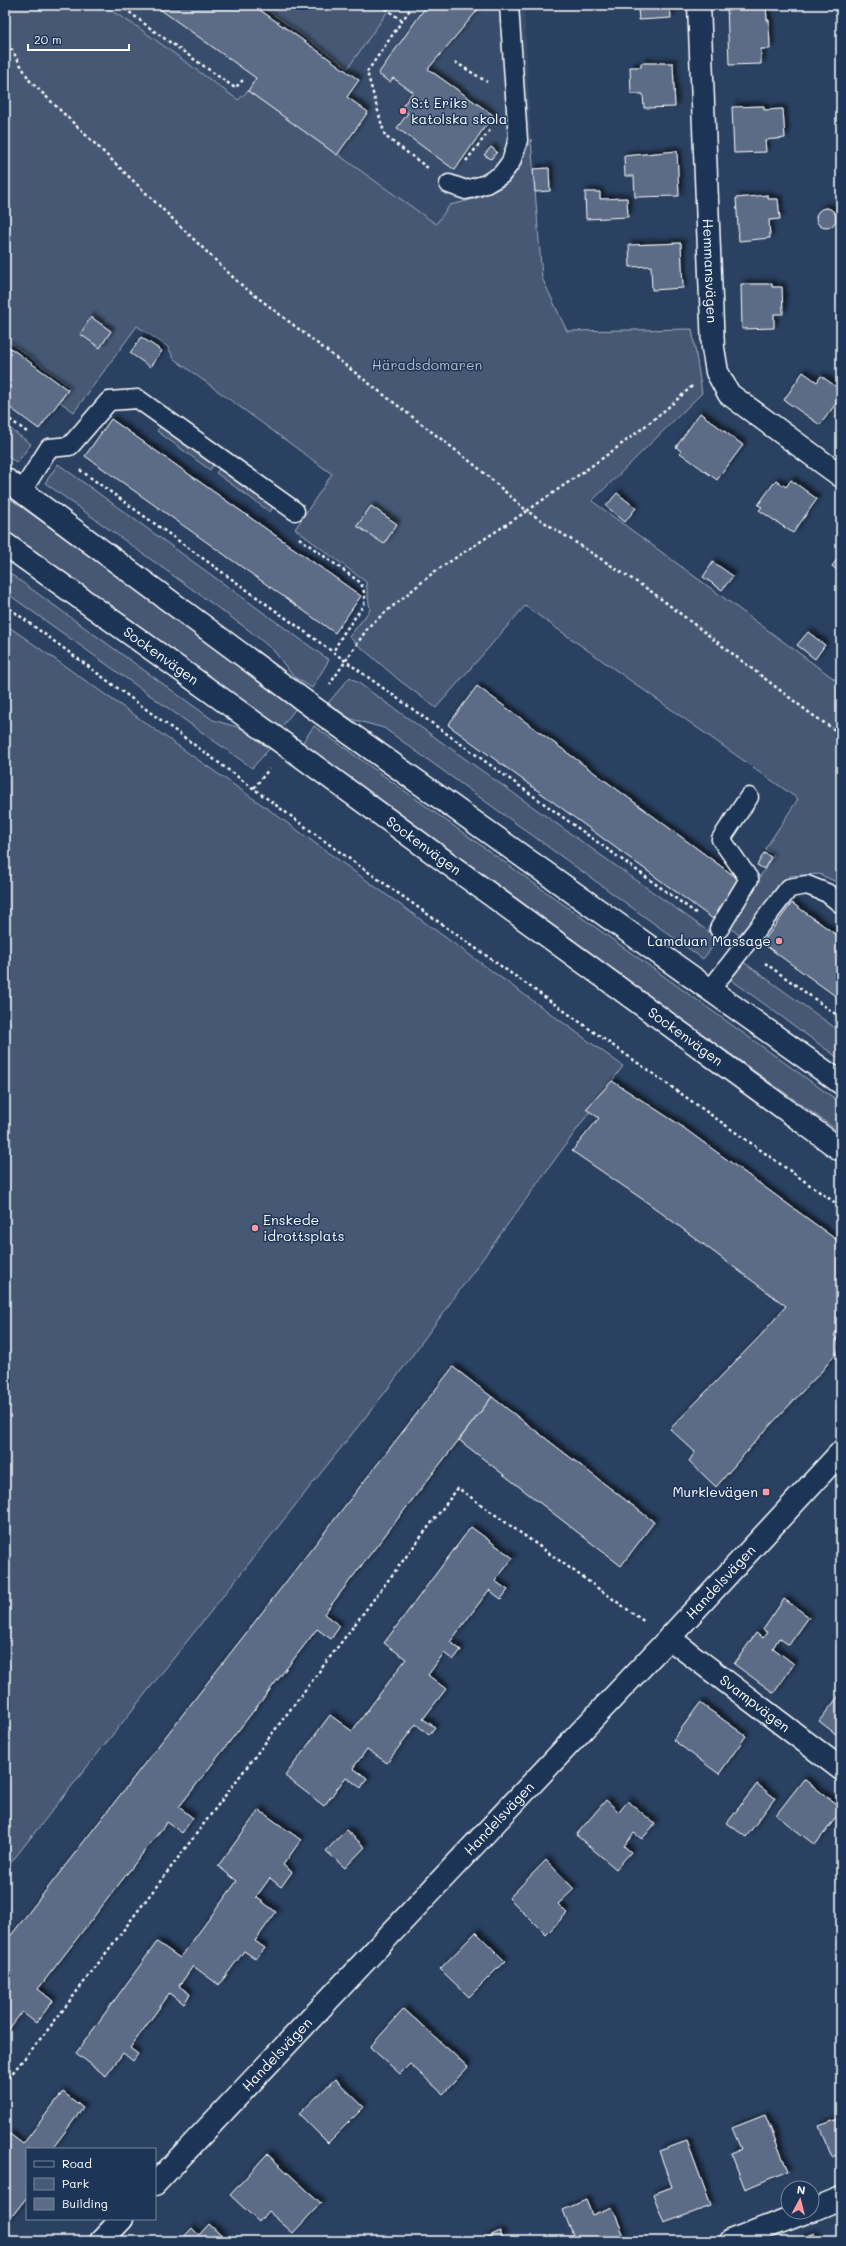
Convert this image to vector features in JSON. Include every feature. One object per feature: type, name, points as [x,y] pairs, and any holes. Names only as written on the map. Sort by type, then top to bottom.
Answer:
[{"type":"street","name":"Hemmansvägen","points":[[699,5],[713,348],[717,372],[729,394],[841,476]]},
{"type":"street","points":[[13,485],[314,708],[841,1083]]},
{"type":"street","name":"Sockenvägen","points":[[5,544],[287,746],[841,1150]]},
{"type":"street","name":"Handelsvägen","points":[[156,2183],[669,1638],[841,1452]]},
{"type":"street","name":"Svampvägen","points":[[669,1638],[841,1769]]},
{"type":"street","points":[[820,2207],[841,2198]]},
{"type":"street","points":[[101,2241],[121,2220]]},
{"type":"street","points":[[730,2241],[785,2220]]},
{"type":"lane","points":[[449,184],[466,190],[486,184],[501,175],[511,162],[518,140],[510,5]]},
{"type":"lane","points":[[13,485],[49,448],[70,446],[109,401],[138,399],[295,511]]},
{"type":"lane","points":[[719,929],[749,879],[721,839],[749,797]]},
{"type":"lane","points":[[710,990],[789,888],[808,885],[827,893],[841,904]]},
{"type":"path","points":[[120,5],[235,88],[245,78]]},
{"type":"path","points":[[380,5],[402,21]]},
{"type":"path","points":[[413,5],[367,72],[386,136],[449,184],[490,129]]},
{"type":"path","points":[[5,38],[30,81],[239,283],[470,461],[527,511],[652,592],[811,714],[841,734]]},
{"type":"path","points":[[455,62],[493,86]]},
{"type":"path","points":[[314,708],[369,626],[434,572],[527,511],[618,447],[671,406],[693,385],[717,372]]},
{"type":"path","points":[[5,416],[719,929]]},
{"type":"path","points":[[5,605],[337,850],[841,1208]]},
{"type":"path","points":[[254,788],[287,746]]},
{"type":"path","points":[[742,947],[841,1018]]},
{"type":"path","points":[[5,2082],[50,2027],[458,1488],[669,1638]]},
{"type":"shaded area","name":"S:t Eriks katolska skola","points":[[103,5],[524,5],[531,139],[520,164],[506,184],[473,200],[450,205],[437,224],[248,91],[238,100],[139,28]]},
{"type":"green space","name":"Häradsdomaren","points":[[5,5],[102,5],[139,28],[238,100],[248,91],[436,224],[450,205],[485,195],[499,189],[510,181],[524,157],[531,139],[542,278],[567,331],[692,329],[702,393],[592,501],[841,684],[841,884],[819,874],[790,876],[739,935],[728,926],[774,855],[765,849],[798,799],[525,606],[436,708],[399,680],[349,637],[370,610],[366,582],[295,529],[332,474],[174,359],[168,347],[137,326],[74,412],[60,402],[70,387],[5,339]]},
{"type":"green space","points":[[260,5],[386,5],[390,8],[348,68]]},
{"type":"green space","points":[[5,425],[31,444],[17,463],[5,454]]},
{"type":"green space","points":[[162,425],[214,463],[210,470],[157,431]]},
{"type":"green space","points":[[58,464],[329,660],[312,688],[293,676],[274,651],[250,631],[45,483]]},
{"type":"green space","points":[[220,468],[273,507],[270,512],[216,473]]},
{"type":"green space","points":[[5,495],[297,707],[280,729],[5,530]]},
{"type":"green space","points":[[5,570],[213,720],[254,732],[272,746],[252,768],[5,592]]},
{"type":"green space","name":"Enskede idrottsplats","points":[[5,624],[268,809],[623,1066],[387,1390],[5,1870]]},
{"type":"green space","points":[[350,677],[719,939],[703,959],[384,728],[351,719],[328,703]]},
{"type":"green space","points":[[314,726],[841,1103],[841,1133],[300,746]]},
{"type":"green space","points":[[742,961],[841,1032],[841,1060],[730,979]]},
{"type":"building","points":[[154,5],[253,5],[359,80],[347,97],[368,112],[337,155],[248,91],[256,78]]},
{"type":"building","points":[[427,5],[482,5],[428,69],[493,115],[455,170],[397,128],[408,113],[401,108],[413,92],[393,78],[390,82],[378,74]]},
{"type":"building","points":[[628,5],[670,5],[671,18],[639,20],[638,8],[628,8]]},
{"type":"building","points":[[727,5],[766,5],[767,20],[769,20],[770,49],[761,49],[761,64],[729,65]]},
{"type":"building","points":[[641,63],[673,63],[675,107],[644,108],[643,94],[631,94],[630,67],[641,67]]},
{"type":"building","points":[[764,106],[764,110],[783,109],[785,138],[765,140],[766,152],[734,153],[732,107]]},
{"type":"building","points":[[491,147],[497,152],[491,159],[484,155]]},
{"type":"building","points":[[677,151],[679,196],[635,197],[634,176],[625,176],[624,156]]},
{"type":"building","points":[[549,168],[550,191],[535,192],[533,169]]},
{"type":"building","points":[[585,192],[600,192],[600,199],[627,198],[628,217],[586,219]]},
{"type":"building","points":[[768,195],[768,199],[778,199],[780,219],[769,220],[770,238],[739,241],[736,198]]},
{"type":"building","points":[[826,208],[833,211],[836,218],[833,225],[826,228],[819,225],[816,218],[819,211]]},
{"type":"building","points":[[681,243],[683,288],[652,290],[651,266],[630,267],[629,245]]},
{"type":"building","points":[[741,284],[772,284],[772,287],[782,287],[783,314],[774,314],[774,328],[742,329]]},
{"type":"building","points":[[91,317],[111,331],[100,348],[80,334]]},
{"type":"building","points":[[141,337],[162,351],[150,367],[130,353]]},
{"type":"building","points":[[5,344],[68,390],[39,429],[5,404]]},
{"type":"building","points":[[803,372],[817,382],[821,376],[841,390],[837,396],[840,398],[820,425],[784,400]]},
{"type":"building","points":[[700,413],[743,445],[717,480],[680,453],[681,451],[676,447]]},
{"type":"building","points":[[111,419],[361,596],[335,633],[85,456]]},
{"type":"building","points":[[776,480],[786,487],[791,480],[817,499],[793,533],[759,510],[762,507],[758,505]]},
{"type":"building","points":[[617,493],[636,508],[625,522],[606,506]]},
{"type":"building","points":[[371,506],[397,524],[384,544],[357,526]]},
{"type":"building","points":[[841,554],[841,573],[832,566]]},
{"type":"building","points":[[713,562],[733,576],[722,590],[703,577]]},
{"type":"building","points":[[808,632],[825,645],[815,659],[797,645]]},
{"type":"building","points":[[477,686],[741,881],[713,919],[448,725]]},
{"type":"building","points":[[764,853],[771,857],[764,869],[757,865]]},
{"type":"building","points":[[792,903],[841,938],[841,1000],[762,943]]},
{"type":"building","points":[[612,1081],[677,1123],[841,1243],[841,1327],[834,1335],[841,1347],[821,1372],[760,1436],[716,1487],[689,1461],[695,1452],[670,1429],[761,1335],[786,1306],[648,1203],[572,1151],[599,1118],[586,1109]]},
{"type":"building","points":[[453,1367],[492,1397],[324,1614],[340,1626],[331,1639],[317,1629],[179,1807],[193,1818],[182,1833],[167,1822],[38,1989],[53,2001],[36,2023],[22,2012],[5,2034],[5,1943]]},
{"type":"building","points":[[492,1397],[654,1522],[621,1566],[459,1440]]},
{"type":"building","points":[[471,1527],[513,1558],[495,1581],[508,1590],[501,1599],[489,1590],[450,1642],[461,1650],[453,1660],[444,1653],[428,1675],[446,1689],[423,1719],[435,1727],[429,1735],[416,1724],[387,1763],[367,1749],[353,1768],[367,1778],[361,1788],[346,1777],[324,1806],[285,1776],[330,1715],[352,1731],[406,1659],[384,1643]]},
{"type":"building","points":[[784,1599],[809,1617],[789,1645],[779,1638],[773,1648],[794,1664],[774,1693],[734,1664],[756,1633],[763,1638],[767,1632],[763,1630]]},
{"type":"building","points":[[841,1693],[841,1738],[819,1721]]},
{"type":"building","points":[[700,1703],[746,1736],[719,1774],[673,1740]]},
{"type":"building","points":[[804,1779],[841,1808],[841,1811],[815,1845],[776,1815]]},
{"type":"building","points":[[757,1784],[775,1798],[746,1837],[727,1823]]},
{"type":"building","points":[[606,1800],[619,1812],[628,1801],[655,1824],[642,1839],[634,1833],[624,1846],[631,1852],[616,1869],[576,1835]]},
{"type":"building","points":[[259,1810],[301,1840],[283,1865],[292,1872],[281,1887],[270,1878],[256,1897],[276,1912],[255,1941],[265,1948],[256,1959],[244,1951],[219,1985],[193,1966],[179,1986],[190,1994],[184,2004],[170,1993],[130,2048],[138,2054],[133,2061],[123,2053],[106,2076],[76,2053],[157,1942],[180,1958],[237,1881],[218,1866]]},
{"type":"building","points":[[346,1830],[365,1847],[345,1868],[326,1851]]},
{"type":"building","points":[[546,1860],[574,1889],[558,1904],[567,1913],[546,1935],[509,1898]]},
{"type":"building","points":[[476,1932],[505,1961],[469,1997],[440,1969]]},
{"type":"building","points":[[404,2009],[468,2067],[443,2094],[410,2064],[400,2074],[370,2047]]},
{"type":"building","points":[[335,2079],[364,2107],[328,2143],[299,2114]]},
{"type":"building","points":[[63,2092],[83,2108],[53,2148],[26,2148],[26,2198],[5,2225],[5,2140],[10,2134],[23,2144]]},
{"type":"building","points":[[765,2115],[788,2171],[745,2189],[731,2153],[741,2149],[732,2128]]},
{"type":"building","points":[[841,2118],[841,2153],[832,2157],[819,2126]]},
{"type":"building","points":[[687,2141],[711,2206],[664,2223],[653,2194],[672,2187],[659,2151]]},
{"type":"building","points":[[267,2154],[321,2203],[293,2233],[268,2211],[259,2222],[230,2195]]},
{"type":"building","points":[[586,2200],[592,2215],[612,2207],[624,2236],[611,2241],[575,2241],[563,2210]]},
{"type":"building","points":[[209,2224],[227,2241],[180,2241],[192,2228],[199,2235]]},
{"type":"building","points":[[500,2231],[504,2241],[479,2241]]},
{"type":"building","points":[[815,2233],[818,2241],[795,2241]]},
{"type":"place","name":"S:t Eriks katolska skola","points":[[403,111]]},
{"type":"place","name":"Lamduan Massage","points":[[779,941]]},
{"type":"place","name":"Enskede idrottsplats","points":[[255,1228]]},
{"type":"place","name":"Murklevägen","points":[[766,1492]]}]
